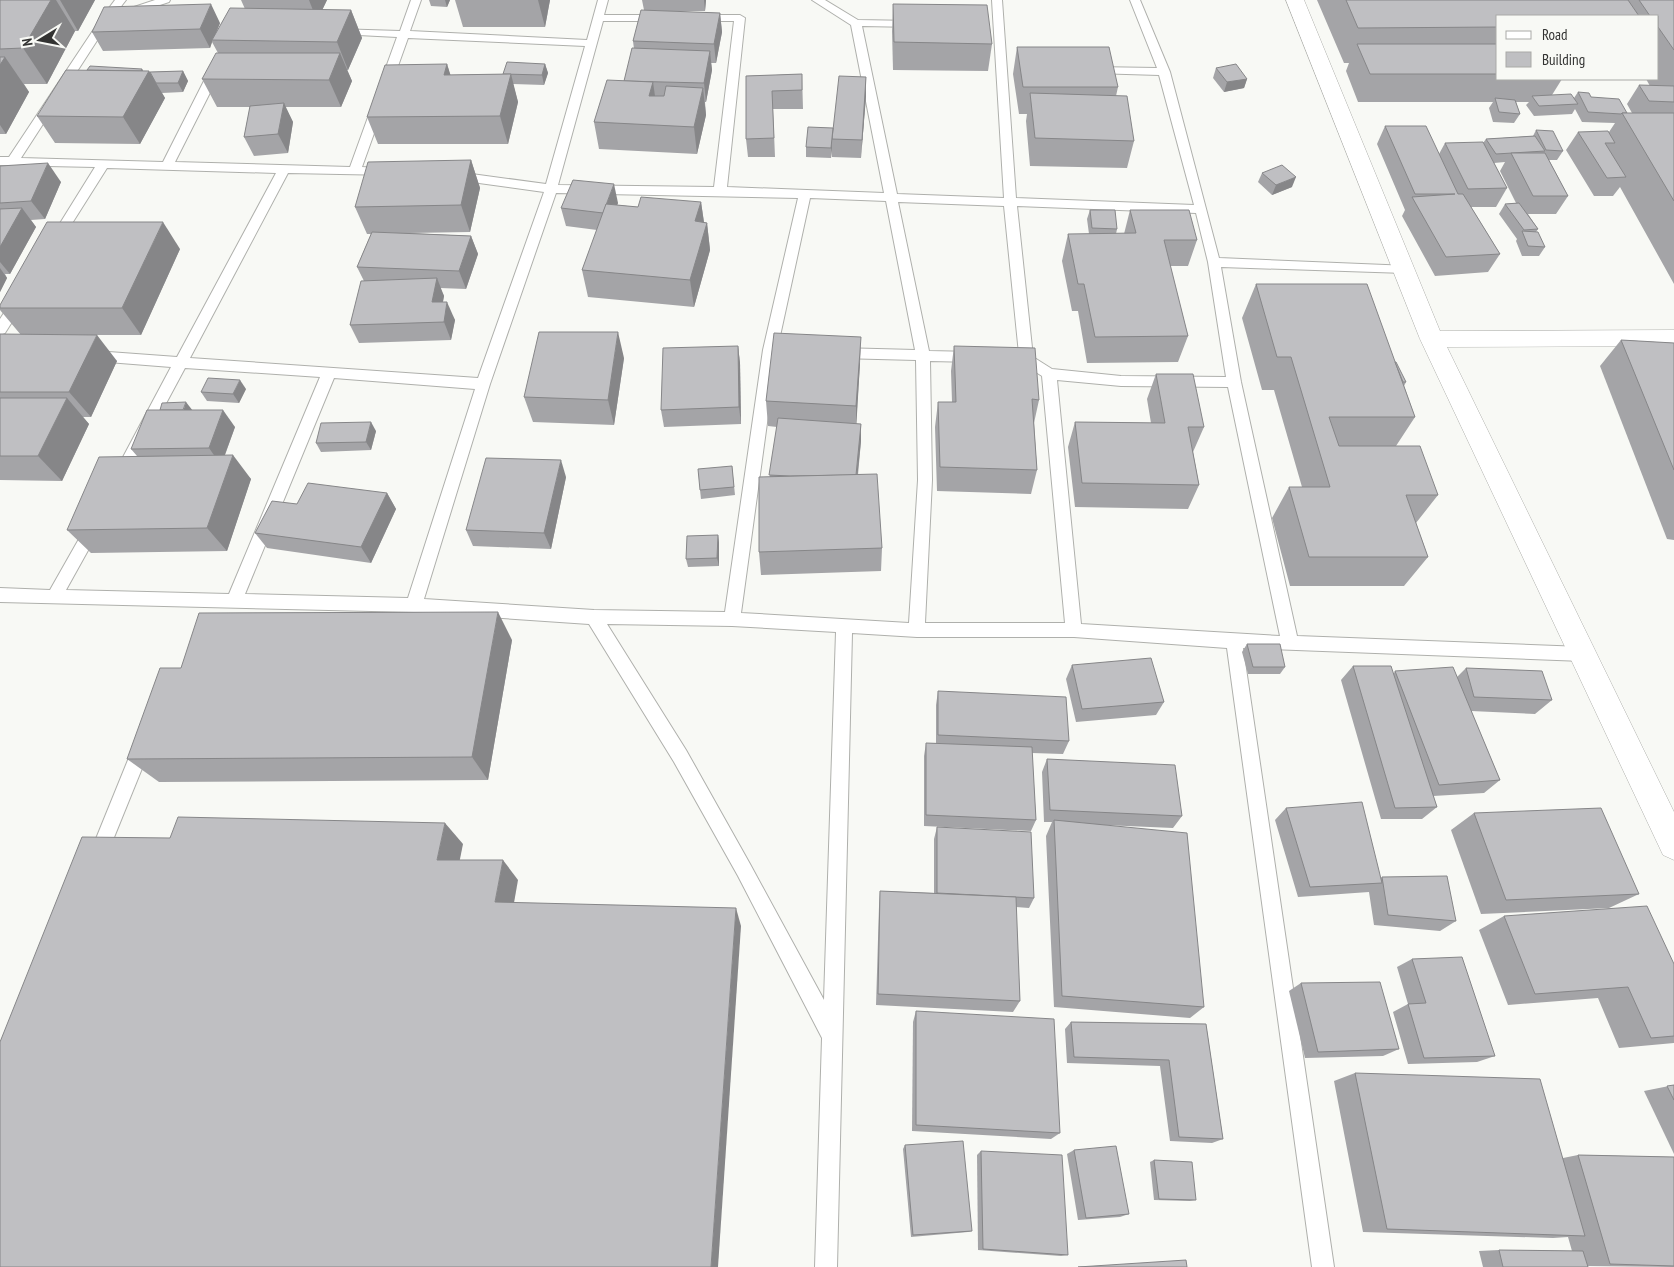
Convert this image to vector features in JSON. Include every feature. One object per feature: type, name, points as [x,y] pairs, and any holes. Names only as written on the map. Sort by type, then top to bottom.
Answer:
[{"type":"street","points":[[1295,0],[1406,269],[1432,339],[1674,845]]},
{"type":"street","points":[[1432,339],[1674,338]]},
{"type":"lane","points":[[6,162],[121,0]]},
{"type":"lane","points":[[105,20],[165,0]]},
{"type":"lane","points":[[355,171],[416,0]]},
{"type":"lane","points":[[414,605],[483,384],[550,189],[603,0]]},
{"type":"lane","points":[[818,0],[856,23],[923,24]]},
{"type":"lane","points":[[997,0],[994,25],[1006,67],[1010,202],[1026,359]]},
{"type":"lane","points":[[1135,0],[1164,72],[1214,262],[1234,382],[1290,643]]},
{"type":"lane","points":[[598,18],[674,18]]},
{"type":"lane","points":[[693,18],[740,18],[720,191]]},
{"type":"lane","points":[[856,23],[923,355],[925,480],[917,630]]},
{"type":"lane","points":[[326,30],[591,43]]},
{"type":"lane","points":[[167,166],[220,62]]},
{"type":"lane","points":[[1078,69],[1164,72]]},
{"type":"lane","points":[[6,162],[404,172]]},
{"type":"lane","points":[[46,256],[103,164]]},
{"type":"lane","points":[[116,484],[284,169]]},
{"type":"lane","points":[[444,174],[550,189],[720,191],[1201,209]]},
{"type":"lane","points":[[732,619],[774,351],[805,194]]},
{"type":"lane","points":[[1214,262],[1406,269]]},
{"type":"lane","points":[[0,330],[26,289]]},
{"type":"lane","points":[[827,352],[1026,359],[1049,374],[1121,381],[1234,382]]},
{"type":"lane","points":[[77,355],[483,384]]},
{"type":"lane","points":[[234,601],[329,373]]},
{"type":"lane","points":[[1049,374],[1074,630]]},
{"type":"lane","points":[[54,597],[97,519]]},
{"type":"lane","points":[[0,595],[414,605],[594,617],[732,619],[917,630],[1074,630],[1234,641],[1583,654]]},
{"type":"lane","points":[[594,617],[680,756],[744,870],[832,1036]]},
{"type":"lane","points":[[826,1267],[844,626]]},
{"type":"lane","points":[[1234,641],[1323,1267]]},
{"type":"lane","points":[[93,870],[136,761]]},
{"type":"building","points":[[0,0],[51,0],[23,48],[0,49]]},
{"type":"building","points":[[1346,0],[1628,0],[1638,15],[1496,15],[1496,27],[1358,28]]},
{"type":"building","points":[[1639,0],[1674,0],[1674,50],[1659,28],[1659,15],[1649,15]]},
{"type":"building","points":[[211,4],[200,29],[92,32],[104,7]]},
{"type":"building","points":[[893,4],[987,5],[992,44],[894,42]]},
{"type":"building","points":[[230,8],[351,10],[337,42],[212,40]]},
{"type":"building","points":[[641,10],[720,13],[714,44],[633,41]]},
{"type":"building","points":[[1357,44],[1496,44],[1496,74],[1370,74]]},
{"type":"building","points":[[1017,47],[1109,47],[1118,87],[1023,87]]},
{"type":"building","points":[[632,48],[710,51],[704,83],[624,81]]},
{"type":"building","points":[[216,53],[340,53],[329,80],[202,79]]},
{"type":"building","points":[[0,57],[5,57],[0,65]]},
{"type":"building","points":[[507,62],[545,64],[542,75],[503,74]]},
{"type":"building","points":[[447,64],[444,75],[511,74],[500,116],[367,117],[385,65]]},
{"type":"building","points":[[1236,64],[1247,79],[1227,82],[1216,68]]},
{"type":"building","points":[[90,66],[142,69],[141,71],[87,70]]},
{"type":"building","points":[[66,70],[149,71],[123,117],[37,116]]},
{"type":"building","points":[[183,71],[178,83],[156,83],[150,72]]},
{"type":"building","points":[[802,74],[802,90],[772,91],[774,138],[746,139],[746,76]]},
{"type":"building","points":[[839,76],[866,77],[862,140],[832,139]]},
{"type":"building","points":[[607,80],[653,82],[649,96],[664,96],[666,86],[703,88],[694,127],[594,122]]},
{"type":"building","points":[[1639,85],[1674,86],[1674,102],[1649,101]]},
{"type":"building","points":[[1578,92],[1589,93],[1591,97],[1619,99],[1627,113],[1588,112]]},
{"type":"building","points":[[1030,93],[1127,96],[1134,141],[1035,138]]},
{"type":"building","points":[[1571,94],[1578,104],[1539,106],[1532,96]]},
{"type":"building","points":[[1495,98],[1515,100],[1520,114],[1499,112]]},
{"type":"building","points":[[284,103],[278,134],[244,137],[250,106]]},
{"type":"building","points":[[1622,113],[1674,113],[1674,201]]},
{"type":"building","points":[[1385,126],[1426,126],[1458,194],[1463,194],[1500,254],[1446,257],[1412,197],[1455,194],[1415,194]]},
{"type":"building","points":[[808,127],[833,128],[831,148],[806,147]]},
{"type":"building","points":[[1536,130],[1553,131],[1563,151],[1546,150]]},
{"type":"building","points":[[1608,131],[1615,143],[1605,143],[1626,177],[1607,178],[1578,132]]},
{"type":"building","points":[[1535,136],[1545,151],[1496,154],[1486,139]]},
{"type":"building","points":[[1483,142],[1507,188],[1468,189],[1445,143]]},
{"type":"building","points":[[1511,153],[1545,153],[1568,196],[1533,196]]},
{"type":"building","points":[[471,160],[461,205],[355,207],[368,162]]},
{"type":"building","points":[[48,163],[31,201],[0,203],[0,166]]},
{"type":"building","points":[[1282,165],[1296,177],[1276,185],[1262,173]]},
{"type":"building","points":[[573,180],[614,184],[603,213],[561,208]]},
{"type":"building","points":[[641,197],[701,202],[695,221],[707,223],[690,280],[582,270],[606,204],[638,207]]},
{"type":"building","points":[[1519,203],[1538,229],[1524,230],[1505,204]]},
{"type":"building","points":[[22,208],[0,247],[0,209]]},
{"type":"building","points":[[1090,210],[1115,210],[1117,229],[1092,228]]},
{"type":"building","points":[[1130,210],[1189,210],[1197,240],[1164,240],[1188,336],[1095,337],[1084,284],[1078,284],[1068,234],[1136,233]]},
{"type":"building","points":[[47,222],[163,222],[122,308],[0,308]]},
{"type":"building","points":[[1522,231],[1538,232],[1545,247],[1528,246]]},
{"type":"building","points":[[372,232],[471,236],[459,271],[357,267]]},
{"type":"building","points":[[437,278],[432,302],[447,302],[444,322],[350,325],[361,281]]},
{"type":"building","points":[[1256,284],[1367,284],[1415,417],[1329,417],[1339,446],[1420,446],[1438,495],[1406,495],[1428,557],[1309,557],[1289,487],[1330,487],[1291,357],[1277,357]]},
{"type":"building","points":[[539,332],[618,332],[608,400],[524,397]]},
{"type":"building","points":[[774,333],[861,337],[856,406],[766,401]]},
{"type":"building","points":[[0,334],[97,335],[69,392],[0,392]]},
{"type":"building","points":[[1621,340],[1674,343],[1674,470]]},
{"type":"building","points":[[738,346],[739,407],[661,410],[663,348]]},
{"type":"building","points":[[954,346],[1035,348],[1039,400],[1032,399],[1037,470],[940,467],[938,402],[956,402]]},
{"type":"building","points":[[1396,362],[1406,382],[1403,382]]},
{"type":"building","points":[[1156,374],[1193,374],[1204,427],[1188,427],[1199,485],[1082,483],[1075,422],[1165,423]]},
{"type":"building","points":[[208,378],[240,380],[233,394],[201,392]]},
{"type":"building","points":[[0,398],[67,398],[38,456],[0,456]]},
{"type":"building","points":[[186,402],[183,410],[160,410],[162,403]]},
{"type":"building","points":[[147,410],[223,410],[209,448],[131,449]]},
{"type":"building","points":[[778,418],[861,424],[856,475],[769,475]]},
{"type":"building","points":[[371,422],[366,442],[316,443],[321,423]]},
{"type":"building","points":[[233,455],[207,528],[67,530],[99,457]]},
{"type":"building","points":[[486,458],[561,460],[544,533],[466,530]]},
{"type":"building","points":[[732,466],[734,487],[700,490],[698,469]]},
{"type":"building","points":[[877,474],[882,548],[759,552],[759,477]]},
{"type":"building","points":[[308,483],[387,493],[361,547],[255,533],[272,501],[297,504]]},
{"type":"building","points":[[718,535],[717,558],[686,559],[687,536]]},
{"type":"building","points":[[498,612],[472,757],[127,759],[160,668],[181,668],[199,613]]},
{"type":"building","points":[[1247,644],[1280,644],[1285,667],[1253,667]]},
{"type":"building","points":[[1151,658],[1164,702],[1082,709],[1072,665]]},
{"type":"building","points":[[1353,666],[1391,666],[1437,807],[1395,808]]},
{"type":"building","points":[[1453,667],[1500,780],[1439,785],[1395,671]]},
{"type":"building","points":[[1466,668],[1542,671],[1552,700],[1474,697]]},
{"type":"building","points":[[938,691],[1066,697],[1069,741],[938,735]]},
{"type":"building","points":[[926,743],[1032,747],[1036,820],[926,815]]},
{"type":"building","points":[[1047,759],[1175,765],[1182,816],[1050,810]]},
{"type":"building","points":[[1362,802],[1382,883],[1310,887],[1286,808]]},
{"type":"building","points":[[1601,808],[1639,894],[1506,900],[1474,813]]},
{"type":"building","points":[[178,817],[445,823],[437,860],[503,860],[495,902],[736,908],[711,1267],[0,1267],[0,1042],[82,837],[170,838]]},
{"type":"building","points":[[1054,820],[1187,833],[1204,1007],[1062,996]]},
{"type":"building","points":[[937,827],[1031,832],[1034,898],[937,893]]},
{"type":"building","points":[[1447,876],[1456,921],[1388,915],[1382,877]]},
{"type":"building","points":[[880,891],[1016,897],[1020,1001],[878,994]]},
{"type":"building","points":[[1647,906],[1674,964],[1674,1036],[1651,1038],[1628,987],[1535,994],[1504,916]]},
{"type":"building","points":[[1462,957],[1495,1056],[1424,1058],[1408,1004],[1426,1003],[1412,959]]},
{"type":"building","points":[[1380,982],[1399,1049],[1318,1052],[1301,983]]},
{"type":"building","points":[[916,1011],[1054,1019],[1060,1133],[916,1125]]},
{"type":"building","points":[[1071,1022],[1206,1024],[1223,1139],[1179,1137],[1169,1060],[1074,1057]]},
{"type":"building","points":[[1355,1073],[1540,1079],[1585,1236],[1387,1229]]},
{"type":"building","points":[[1674,1085],[1674,1100],[1667,1086]]},
{"type":"building","points":[[963,1141],[972,1231],[913,1235],[905,1145]]},
{"type":"building","points":[[1116,1146],[1129,1214],[1086,1218],[1074,1150]]},
{"type":"building","points":[[981,1151],[1062,1155],[1068,1255],[983,1249]]},
{"type":"building","points":[[1578,1155],[1674,1157],[1674,1266],[1610,1264]]},
{"type":"building","points":[[1154,1160],[1192,1162],[1196,1200],[1159,1199]]},
{"type":"building","points":[[1499,1250],[1583,1251],[1588,1267],[1503,1267]]},
{"type":"building","points":[[1186,1260],[1187,1267],[1078,1267]]}]
